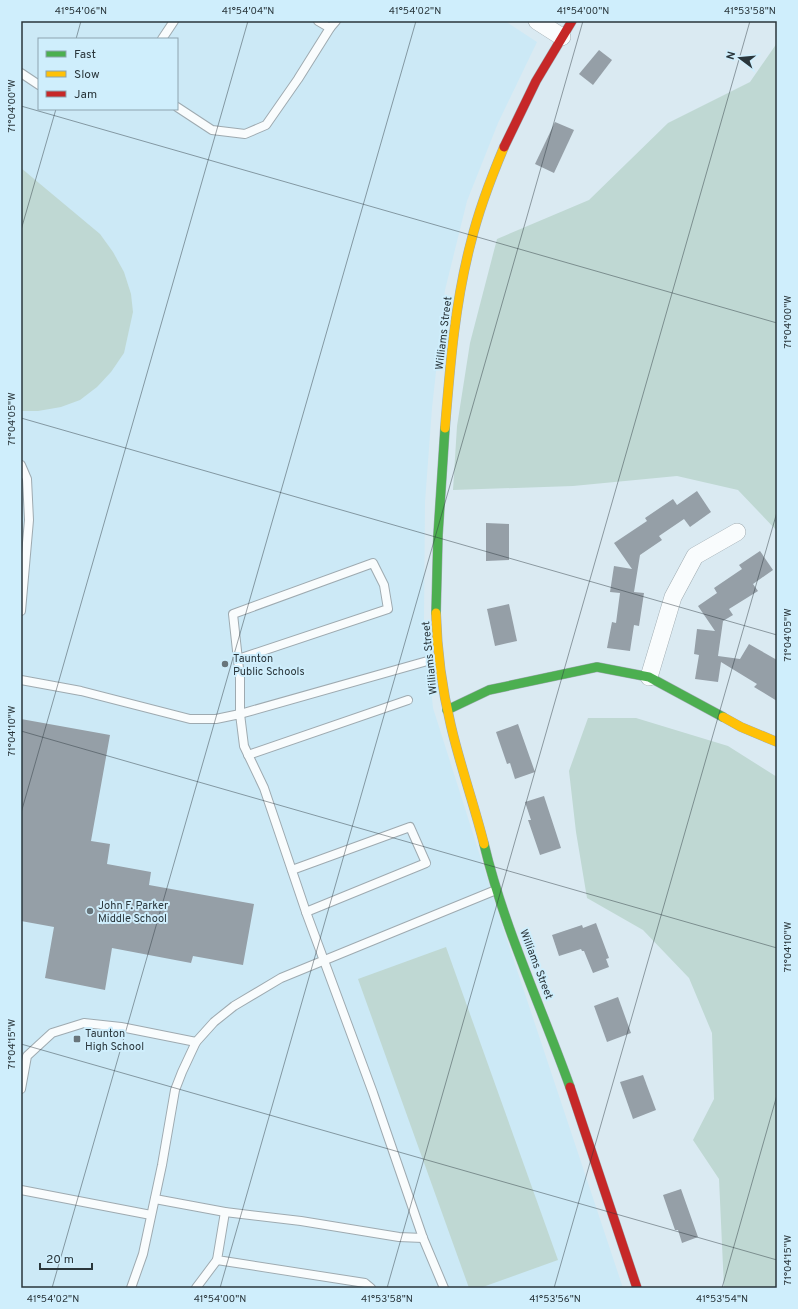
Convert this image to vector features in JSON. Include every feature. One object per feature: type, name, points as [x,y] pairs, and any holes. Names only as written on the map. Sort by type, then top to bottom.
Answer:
[{"type":"street","points":[[537,21],[562,37]]},
{"type":"street","name":"Williams Street","points":[[572,21],[520,110],[502,148],[487,189],[463,274],[456,318],[447,406],[438,526],[436,619],[439,657],[447,710],[496,890],[561,1062],[637,1288]]},
{"type":"street","points":[[649,677],[673,597],[695,556],[737,532]]},
{"type":"street","points":[[447,710],[489,690],[597,666],[649,677],[741,727],[777,742]]},
{"type":"lane","points":[[163,38],[174,21]]},
{"type":"lane","points":[[318,21],[330,28]]},
{"type":"lane","points":[[178,108],[212,130],[245,134],[266,125],[336,21]]},
{"type":"lane","points":[[21,73],[38,84]]},
{"type":"lane","points":[[21,465],[28,479],[29,520],[21,611]]},
{"type":"lane","points":[[238,659],[388,609],[384,585],[373,563],[233,614],[240,678],[240,714],[244,746],[264,788],[306,912],[373,1093],[423,1238],[444,1288]]},
{"type":"lane","points":[[21,680],[81,691],[190,719],[216,719],[240,714],[439,657]]},
{"type":"lane","points":[[248,755],[408,700]]},
{"type":"lane","points":[[292,870],[410,827],[426,863],[306,912]]},
{"type":"lane","points":[[131,1288],[143,1254],[155,1200],[175,1090],[196,1042],[214,1022],[258,990],[281,978],[496,890]]},
{"type":"lane","points":[[21,1089],[27,1056],[52,1033],[84,1023],[121,1027],[196,1042]]},
{"type":"lane","points":[[21,1190],[151,1215]]},
{"type":"lane","points":[[155,1200],[225,1212],[301,1221],[399,1237],[423,1238]]},
{"type":"lane","points":[[196,1288],[217,1260],[225,1212]]},
{"type":"lane","points":[[217,1260],[365,1283],[371,1288]]},
{"type":"shaded area","name":"Taunton Public Schools","points":[[21,21],[505,21],[537,42],[498,123],[467,201],[445,290],[432,408],[425,502],[424,620],[433,708],[504,931],[623,1288],[21,1288]]},
{"type":"green space","points":[[777,43],[777,531],[738,490],[677,476],[573,486],[453,490],[457,426],[470,343],[497,239],[589,200],[668,123],[750,82]]},
{"type":"green space","points":[[21,168],[100,234],[113,252],[124,272],[131,294],[133,312],[124,353],[111,372],[97,387],[80,400],[61,407],[38,411],[21,411]]},
{"type":"green space","points":[[588,718],[636,718],[728,746],[777,777],[777,1288],[724,1288],[719,1179],[693,1140],[714,1099],[712,1033],[689,978],[643,930],[587,898],[576,832],[569,771]]},
{"type":"green space","points":[[446,947],[558,1260],[480,1288],[469,1288],[358,979]]},
{"type":"building","points":[[599,50],[612,60],[593,85],[579,74]]},
{"type":"building","points":[[555,122],[574,130],[554,173],[535,164]]},
{"type":"building","points":[[697,491],[711,512],[690,527],[684,519],[659,536],[662,540],[640,555],[634,592],[644,593],[639,626],[634,625],[630,651],[607,648],[612,622],[616,623],[620,593],[610,592],[614,566],[632,569],[614,543],[647,521],[645,518],[673,499],[677,505]]},
{"type":"building","points":[[486,523],[509,524],[509,560],[486,561]]},
{"type":"building","points":[[760,551],[773,570],[753,584],[758,591],[729,609],[733,615],[723,621],[718,656],[740,659],[749,644],[777,660],[777,701],[754,687],[757,684],[721,662],[718,682],[695,679],[699,655],[694,654],[697,629],[715,631],[698,606],[717,593],[714,588],[742,569],[739,565]]},
{"type":"building","points":[[509,604],[517,641],[495,646],[487,609]]},
{"type":"building","points":[[21,719],[110,735],[91,841],[110,844],[107,864],[151,872],[149,885],[254,904],[243,965],[193,956],[191,963],[112,948],[105,990],[45,978],[54,927],[21,921]]},
{"type":"building","points":[[518,724],[535,772],[515,779],[510,763],[507,764],[496,732]]},
{"type":"building","points":[[544,796],[561,848],[540,855],[528,820],[531,820],[525,802]]},
{"type":"building","points":[[596,923],[609,958],[606,959],[609,967],[593,973],[584,951],[581,949],[559,956],[552,935],[582,925],[583,928]]},
{"type":"building","points":[[618,997],[631,1033],[607,1042],[594,1006]]},
{"type":"building","points":[[643,1075],[656,1110],[633,1119],[620,1082]]},
{"type":"building","points":[[681,1189],[698,1237],[682,1243],[678,1230],[675,1230],[663,1195]]},
{"type":"traffic: fast","points":[[436,613],[438,535],[445,428]]},
{"type":"traffic: fast","points":[[447,710],[489,690],[597,667],[649,677],[723,717]]},
{"type":"traffic: fast","points":[[484,844],[492,875],[512,936],[570,1087]]},
{"type":"traffic: slow","points":[[445,428],[454,334],[465,265],[474,230],[490,182],[504,147]]},
{"type":"traffic: slow","points":[[436,613],[440,670],[445,698],[455,741],[484,844]]},
{"type":"traffic: slow","points":[[723,717],[741,727],[777,742]]},
{"type":"traffic: jam","points":[[504,147],[536,81],[572,21]]},
{"type":"traffic: jam","points":[[570,1087],[637,1288]]},
{"type":"place","name":"Taunton Public Schools","points":[[225,664]]},
{"type":"place","name":"John F. Parker Middle School","points":[[90,911]]},
{"type":"place","name":"Taunton High School","points":[[77,1039]]}]
